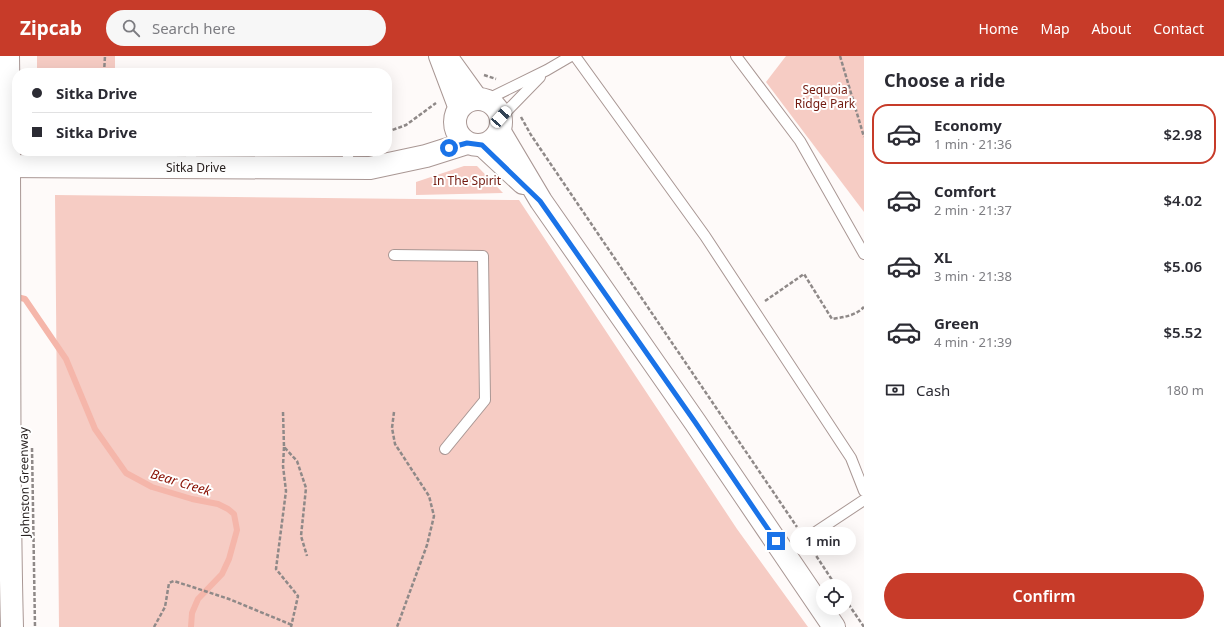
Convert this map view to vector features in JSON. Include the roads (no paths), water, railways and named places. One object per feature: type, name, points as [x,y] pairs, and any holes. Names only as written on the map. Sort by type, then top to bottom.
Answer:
[{"type":"street","points":[[8,56],[5,166],[9,328],[12,627]]},
{"type":"street","points":[[439,56],[456,131],[474,144],[540,201]]},
{"type":"street","points":[[447,56],[482,99],[493,104],[507,121],[540,201],[695,422],[834,627]]},
{"type":"street","points":[[451,111],[471,100],[482,99]]},
{"type":"street","name":"Sitka Drive","points":[[392,164],[451,111]]},
{"type":"street","points":[[474,144],[495,138],[507,121]]},
{"type":"street","name":"Sitka Drive","points":[[5,166],[191,159],[348,160],[370,168],[474,144]]},
{"type":"lane","points":[[482,99],[548,70],[570,56]]},
{"type":"lane","points":[[575,56],[705,236],[851,458],[864,491]]},
{"type":"lane","points":[[736,56],[800,141],[864,254]]},
{"type":"lane","points":[[507,121],[548,70]]},
{"type":"lane","points":[[394,255],[484,256],[485,400],[445,449]]},
{"type":"lane","points":[[784,553],[864,500]]},
{"type":"waterway","name":"Bear Creek","points":[[13,296],[25,299],[66,359],[95,429],[126,473],[152,487],[192,499],[218,504],[234,514],[237,530],[229,559],[222,574],[198,599],[192,613],[191,627]]},
{"type":"park label","name":"Sequoia Ridge Park","points":[[825,96]]},
{"type":"park label","name":"In The Spirit","points":[[467,180]]}]
